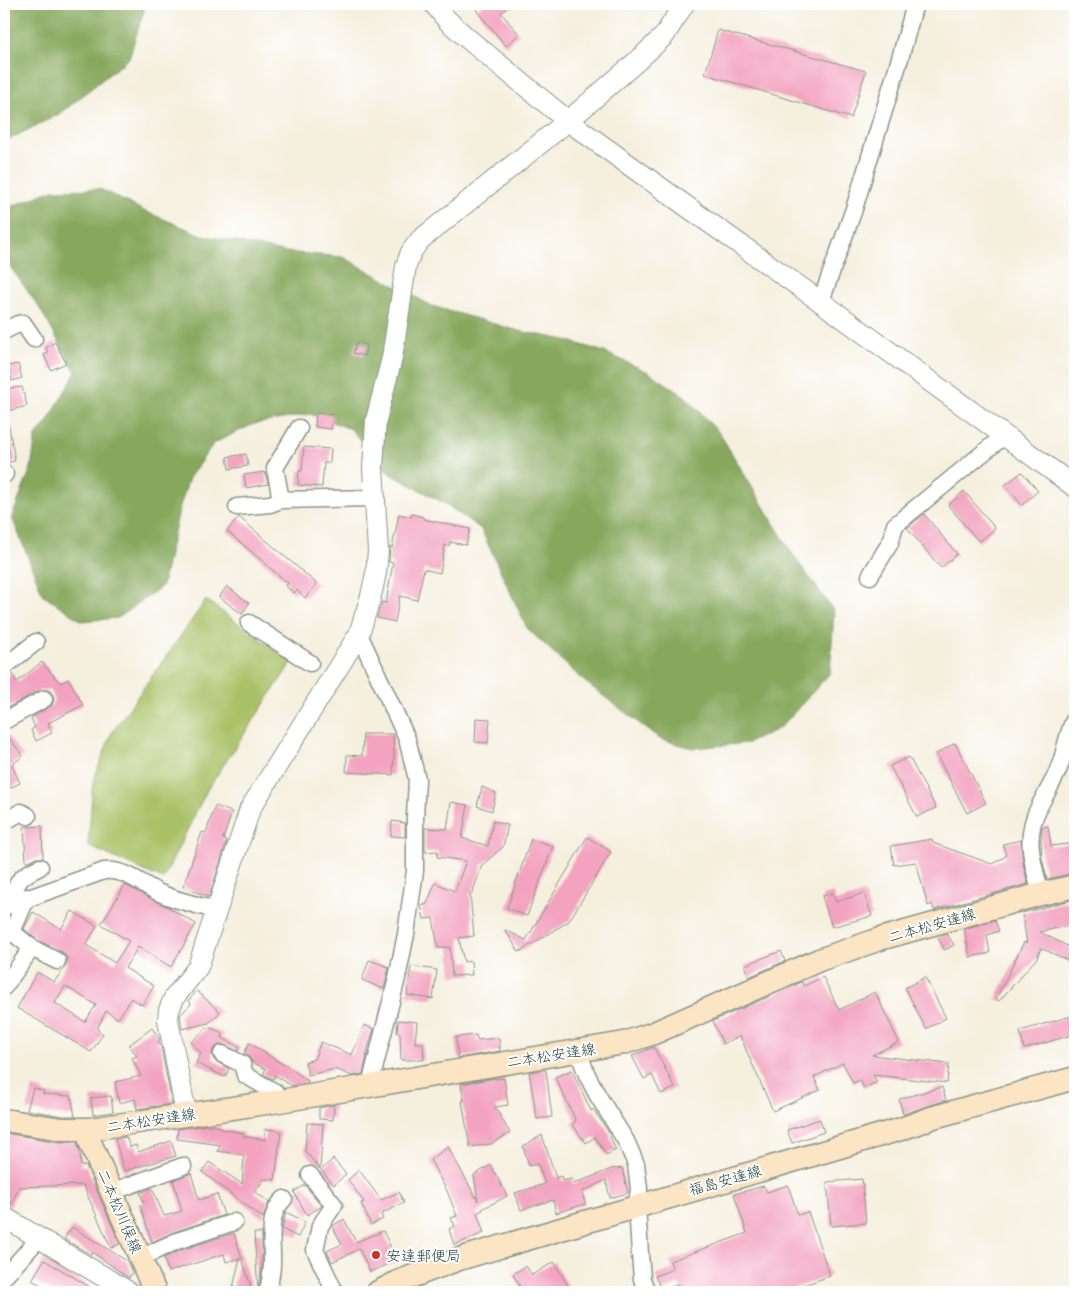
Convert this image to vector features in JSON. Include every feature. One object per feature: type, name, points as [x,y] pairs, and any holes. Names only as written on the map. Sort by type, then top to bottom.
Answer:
[{"type":"main road","name":"二本松安達線","points":[[4,1120],[62,1129],[90,1129],[280,1101],[624,1043],[654,1033],[819,960],[880,939],[1075,886]]},
{"type":"main road","name":"福島安達線","points":[[378,1292],[400,1281],[459,1258],[902,1129],[934,1117],[1075,1078]]},
{"type":"main road","name":"二本松川俣線","points":[[90,1129],[90,1142],[155,1292]]},
{"type":"street","points":[[434,4],[447,20],[467,38],[568,120],[1075,487]]},
{"type":"street","points":[[186,1114],[168,1020],[169,1010],[174,998],[198,966],[250,808],[359,634],[371,596],[378,551],[373,468],[376,420],[392,358],[406,266],[410,252],[420,240],[568,120],[636,62],[664,36],[684,4]]},
{"type":"street","points":[[820,301],[854,209],[915,4]]},
{"type":"street","points":[[4,331],[23,323],[34,339]]},
{"type":"street","points":[[281,500],[275,468],[299,428]]},
{"type":"street","points":[[870,576],[890,543],[895,525],[1005,435]]},
{"type":"street","points":[[237,507],[270,504],[281,500],[374,498]]},
{"type":"street","points":[[249,623],[310,663]]},
{"type":"street","points":[[359,634],[407,739],[418,779],[415,817],[415,871],[406,934],[370,1085]]},
{"type":"street","points":[[4,667],[36,642]]},
{"type":"street","points":[[4,718],[6,720],[44,699]]},
{"type":"street","points":[[1040,894],[1030,851],[1032,828],[1037,810],[1060,765],[1070,728],[1075,718]]},
{"type":"street","points":[[4,822],[21,812],[28,816]]},
{"type":"street","points":[[40,868],[24,874],[15,888],[12,932],[32,948],[57,961]]},
{"type":"street","points":[[15,902],[104,871],[114,870],[161,894],[216,910]]},
{"type":"street","points":[[4,987],[32,948]]},
{"type":"street","points":[[578,1051],[587,1075],[626,1141],[636,1164],[640,1189],[637,1205],[642,1279],[646,1292]]},
{"type":"street","points":[[222,1054],[242,1064],[245,1075],[275,1092],[280,1101]]},
{"type":"street","points":[[111,1192],[183,1166]]},
{"type":"street","points":[[310,1175],[334,1206],[320,1226],[315,1250],[335,1292]]},
{"type":"street","points":[[268,1292],[272,1267],[272,1219],[284,1199]]},
{"type":"street","points":[[4,1217],[129,1292]]},
{"type":"street","points":[[140,1258],[178,1241],[234,1222]]},
{"type":"street","points":[[6,1275],[40,1238]]},
{"type":"green space","points":[[4,4],[146,4],[129,58],[61,113],[4,142]]},
{"type":"green space","points":[[100,189],[144,211],[202,235],[284,252],[343,257],[432,306],[519,331],[566,340],[604,352],[648,372],[685,396],[720,434],[793,555],[834,611],[830,673],[780,728],[748,743],[693,748],[660,739],[584,681],[527,628],[481,529],[444,503],[389,473],[351,429],[310,414],[254,424],[214,443],[189,478],[180,506],[162,586],[118,618],[82,621],[43,595],[12,517],[31,468],[36,436],[48,421],[76,372],[39,307],[4,258],[4,222],[10,207],[53,190]]},
{"type":"green space","points":[[206,600],[292,662],[207,790],[163,879],[88,846],[93,782],[111,734]]},
{"type":"building","points":[[483,4],[512,4],[501,13],[519,34],[506,46],[476,10]]},
{"type":"building","points":[[718,30],[866,71],[851,118],[705,74]]},
{"type":"building","points":[[55,342],[66,363],[51,370],[44,355],[48,353],[46,348]]},
{"type":"building","points":[[357,342],[367,345],[364,356],[353,353]]},
{"type":"building","points":[[18,364],[22,378],[12,381],[8,366]]},
{"type":"building","points":[[22,387],[27,406],[4,412],[4,389]]},
{"type":"building","points":[[316,413],[333,415],[331,429],[315,427]]},
{"type":"building","points":[[9,426],[15,461],[4,463],[4,427]]},
{"type":"building","points":[[304,447],[331,449],[330,463],[324,463],[322,487],[298,485],[299,471],[302,471]]},
{"type":"building","points":[[246,454],[248,466],[229,469],[227,457]]},
{"type":"building","points":[[265,472],[268,484],[246,488],[244,475]]},
{"type":"building","points":[[1022,472],[1038,491],[1022,505],[1005,485]]},
{"type":"building","points":[[964,491],[995,528],[979,542],[948,505]]},
{"type":"building","points":[[399,514],[411,517],[412,514],[423,517],[423,519],[470,529],[466,545],[450,542],[449,546],[445,545],[440,573],[424,569],[417,600],[400,596],[395,622],[377,618],[382,602],[386,603],[393,563],[389,562],[390,547],[392,548]]},
{"type":"building","points":[[924,514],[957,554],[941,568],[907,528]]},
{"type":"building","points":[[239,517],[317,584],[305,598],[297,590],[294,593],[286,586],[288,583],[227,531]]},
{"type":"building","points":[[227,586],[249,603],[242,614],[219,597]]},
{"type":"building","points":[[42,662],[60,683],[69,679],[83,705],[48,723],[52,733],[36,741],[31,730],[35,727],[31,718],[52,705],[53,695],[49,690],[40,690],[9,707],[4,698],[4,677],[12,673],[17,682]]},
{"type":"building","points":[[476,718],[490,719],[488,743],[475,742]]},
{"type":"building","points":[[4,731],[23,756],[12,765],[20,783],[4,791]]},
{"type":"building","points":[[363,734],[393,734],[393,775],[346,772],[347,755],[362,756]]},
{"type":"building","points":[[955,743],[986,803],[967,813],[936,754]]},
{"type":"building","points":[[909,757],[936,808],[917,817],[890,766]]},
{"type":"building","points":[[482,787],[496,793],[492,811],[477,806]]},
{"type":"building","points":[[451,802],[468,805],[462,838],[488,846],[493,821],[508,825],[503,847],[482,865],[472,894],[470,893],[474,936],[459,938],[464,962],[471,961],[472,975],[452,976],[450,947],[438,948],[433,918],[424,919],[421,906],[427,904],[435,883],[455,891],[466,861],[437,857],[438,851],[425,852],[425,828],[447,829]]},
{"type":"building","points":[[215,806],[232,812],[223,839],[227,841],[209,897],[183,887],[202,832],[206,833]]},
{"type":"building","points":[[392,821],[405,823],[405,837],[391,836]]},
{"type":"building","points":[[42,826],[43,858],[36,858],[26,862],[24,827]]},
{"type":"building","points":[[1048,826],[1051,846],[1075,843],[1075,873],[1047,879],[1042,859],[1041,840],[1042,827]]},
{"type":"building","points":[[587,837],[611,852],[569,921],[519,952],[505,930],[526,940]]},
{"type":"building","points":[[531,839],[553,846],[527,916],[507,908]]},
{"type":"building","points":[[932,839],[933,843],[992,864],[1006,856],[1003,844],[1021,840],[1023,863],[1028,884],[934,910],[932,904],[928,906],[916,862],[894,865],[891,846]]},
{"type":"building","points":[[125,885],[196,924],[171,967],[138,947],[125,968],[154,986],[142,1005],[131,998],[118,1019],[106,1011],[97,1029],[103,1034],[91,1052],[17,1008],[37,972],[54,982],[66,966],[68,959],[62,952],[37,940],[24,929],[33,912],[61,929],[72,911],[97,926],[86,945],[115,963],[129,941],[101,924]],"holes":[[[65,986],[96,1005],[85,1022],[55,1003]]]},
{"type":"building","points":[[833,893],[836,902],[864,893],[872,916],[832,927],[822,896]]},
{"type":"building","points":[[1075,899],[1075,924],[1040,932],[1075,950],[1075,964],[1041,948],[1037,958],[999,1001],[996,999],[1024,942],[1027,943],[1022,913]]},
{"type":"building","points":[[995,920],[999,931],[987,935],[990,953],[970,957],[964,929]]},
{"type":"building","points":[[947,934],[954,945],[945,950],[938,938]]},
{"type":"building","points":[[781,951],[785,961],[749,977],[745,965]]},
{"type":"building","points":[[369,960],[389,967],[384,989],[362,980]]},
{"type":"building","points":[[411,966],[437,970],[433,999],[407,995]]},
{"type":"building","points":[[823,977],[839,1010],[875,992],[899,1042],[872,1055],[949,1064],[947,1083],[873,1075],[877,1082],[864,1088],[860,1080],[853,1083],[843,1063],[814,1077],[820,1090],[773,1111],[740,1036],[723,1044],[713,1021],[802,982],[804,986]]},
{"type":"building","points":[[925,977],[946,1018],[926,1029],[905,988]]},
{"type":"building","points":[[197,991],[220,1012],[209,1023],[182,1029],[180,1015],[191,1004],[189,1000]]},
{"type":"building","points":[[1075,1015],[1075,1034],[1024,1049],[1020,1031]]},
{"type":"building","points":[[398,1020],[417,1022],[415,1043],[423,1043],[424,1060],[401,1060],[400,1033],[397,1033]]},
{"type":"building","points":[[364,1025],[374,1029],[363,1074],[352,1076],[335,1069],[308,1075],[305,1062],[314,1059],[321,1042],[352,1055]]},
{"type":"building","points":[[208,1027],[223,1033],[222,1038],[240,1047],[238,1051],[221,1044],[213,1049],[214,1060],[229,1069],[225,1077],[196,1063],[201,1053],[191,1042]]},
{"type":"building","points":[[152,1028],[160,1039],[158,1042],[161,1046],[172,1104],[137,1109],[135,1099],[119,1103],[115,1082],[141,1076],[132,1058],[137,1056],[129,1045]]},
{"type":"building","points":[[476,1035],[477,1040],[499,1038],[500,1051],[458,1058],[456,1037]]},
{"type":"building","points":[[249,1043],[284,1064],[307,1080],[308,1083],[292,1086],[275,1075],[273,1079],[263,1074],[266,1069],[252,1062],[244,1054]]},
{"type":"building","points":[[654,1047],[675,1088],[661,1094],[652,1075],[644,1079],[632,1056]]},
{"type":"building","points":[[546,1070],[552,1117],[537,1119],[529,1072]]},
{"type":"building","points":[[572,1070],[591,1111],[593,1109],[611,1136],[616,1150],[606,1155],[595,1137],[586,1143],[572,1124],[576,1121],[555,1077]]},
{"type":"building","points":[[504,1078],[508,1105],[495,1107],[510,1133],[491,1144],[470,1147],[461,1084]]},
{"type":"building","points":[[942,1087],[946,1100],[903,1114],[899,1099]]},
{"type":"building","points":[[33,1088],[44,1091],[43,1094],[71,1096],[75,1116],[27,1110]]},
{"type":"building","points":[[111,1096],[113,1112],[93,1115],[91,1098]]},
{"type":"building","points":[[334,1105],[333,1120],[319,1119],[319,1108]]},
{"type":"building","points":[[820,1119],[824,1132],[792,1143],[787,1130]]},
{"type":"building","points":[[307,1123],[323,1124],[320,1169],[305,1151]]},
{"type":"building","points":[[206,1125],[221,1127],[221,1129],[243,1133],[243,1136],[265,1140],[265,1129],[281,1131],[275,1180],[264,1179],[255,1192],[269,1202],[263,1218],[202,1172],[209,1162],[242,1184],[244,1155],[217,1151],[221,1145],[177,1139],[178,1129]]},
{"type":"building","points":[[4,1133],[60,1142],[77,1142],[81,1166],[86,1166],[120,1244],[111,1248],[83,1185],[19,1187],[10,1207],[4,1205]]},
{"type":"building","points":[[542,1135],[556,1178],[561,1176],[562,1181],[572,1179],[573,1184],[614,1168],[622,1168],[628,1193],[610,1198],[606,1180],[582,1192],[585,1204],[556,1213],[553,1200],[521,1210],[515,1193],[545,1184],[538,1164],[529,1166],[523,1146]]},
{"type":"building","points":[[126,1137],[130,1147],[136,1145],[138,1152],[171,1141],[176,1156],[124,1171],[115,1139]]},
{"type":"building","points":[[448,1147],[478,1201],[474,1175],[491,1165],[507,1196],[477,1213],[484,1233],[454,1245],[449,1229],[455,1226],[451,1218],[457,1216],[447,1191],[430,1160]]},
{"type":"building","points":[[333,1159],[346,1174],[334,1185],[321,1170]]},
{"type":"building","points":[[359,1170],[381,1200],[399,1192],[404,1203],[381,1214],[383,1219],[371,1225],[361,1203],[364,1202],[348,1180]]},
{"type":"building","points":[[191,1173],[199,1200],[217,1194],[224,1215],[174,1232],[152,1242],[140,1205],[144,1203],[140,1193],[152,1188],[164,1216],[182,1211],[173,1180]]},
{"type":"building","points":[[862,1179],[866,1223],[831,1226],[827,1182]]},
{"type":"building","points":[[305,1185],[322,1206],[307,1215],[294,1192]]},
{"type":"building","points":[[788,1185],[798,1215],[808,1212],[830,1276],[792,1289],[776,1292],[682,1292],[679,1284],[662,1291],[655,1276],[673,1269],[670,1261],[747,1233],[734,1194],[764,1186],[767,1192]]},
{"type":"building","points":[[286,1212],[305,1222],[298,1237],[282,1229]]},
{"type":"building","points":[[344,1219],[356,1242],[383,1231],[397,1260],[370,1272],[359,1249],[332,1262],[327,1251],[342,1244],[332,1226]]},
{"type":"building","points":[[72,1227],[127,1261],[132,1273],[129,1278],[92,1252],[91,1255],[64,1239]]},
{"type":"building","points":[[234,1233],[251,1287],[250,1292],[232,1292],[240,1258],[226,1262],[224,1254],[168,1272],[164,1258],[181,1250]]},
{"type":"building","points":[[254,1233],[262,1233],[262,1267],[258,1289]]},
{"type":"building","points":[[44,1260],[98,1292],[53,1292],[32,1280]]},
{"type":"building","points":[[554,1262],[572,1292],[523,1292],[513,1274],[526,1266],[532,1275]]},
{"type":"place","name":"安達郵便局","points":[[376,1255]]}]
